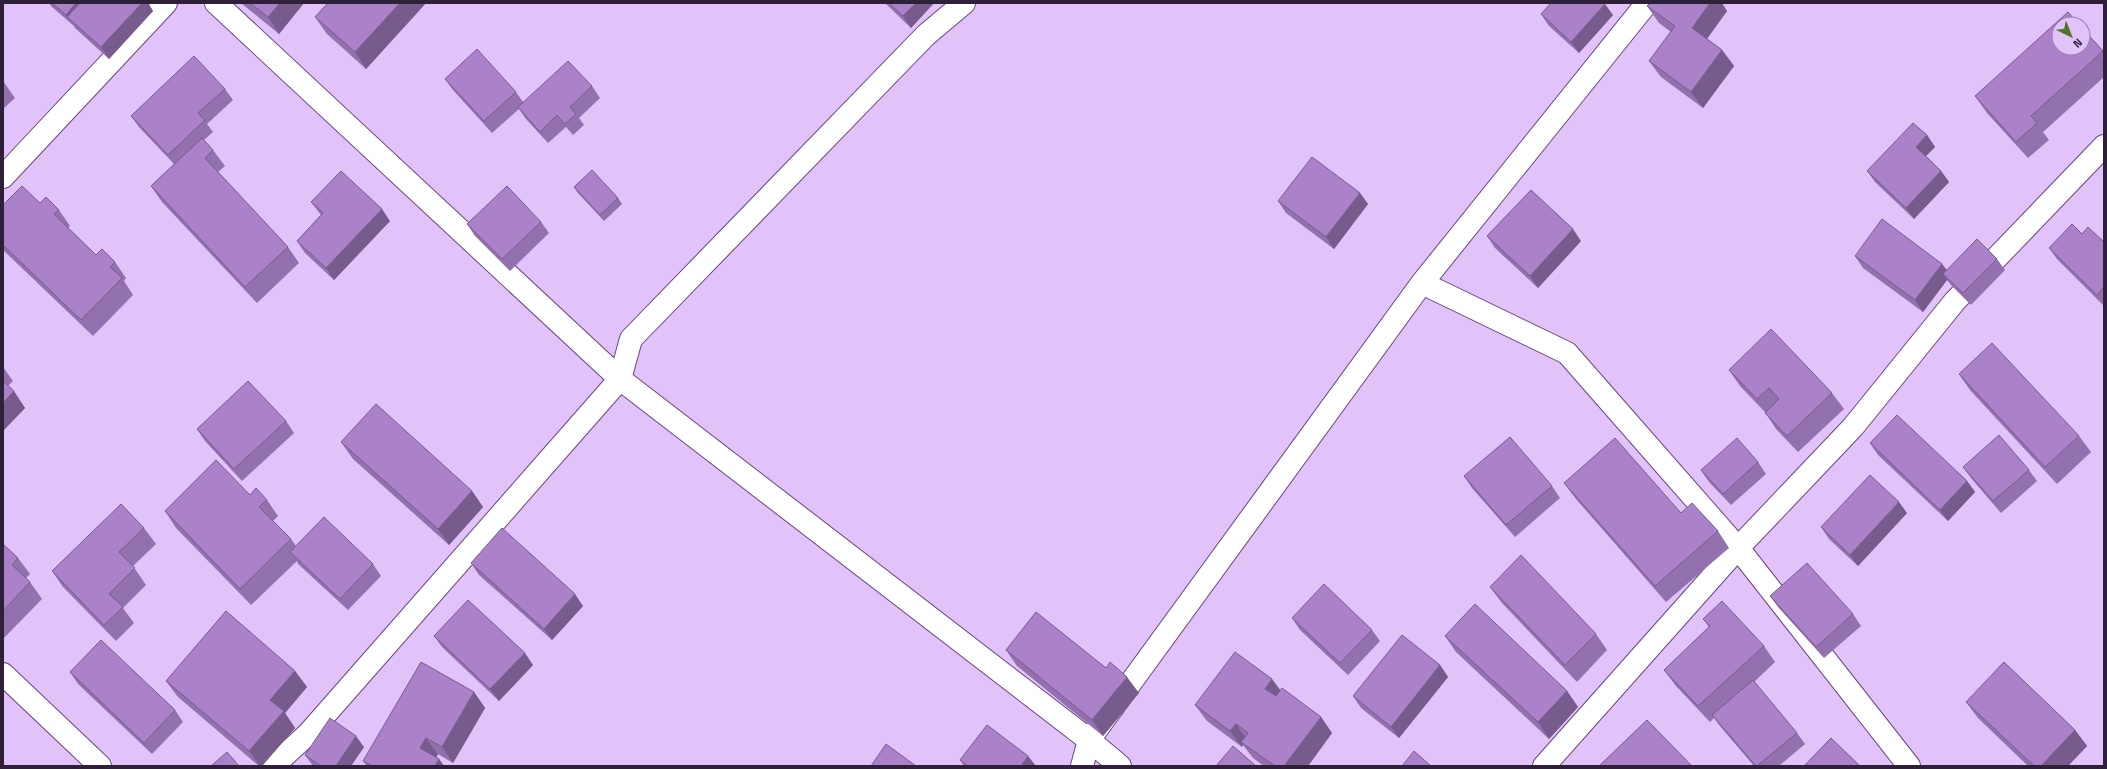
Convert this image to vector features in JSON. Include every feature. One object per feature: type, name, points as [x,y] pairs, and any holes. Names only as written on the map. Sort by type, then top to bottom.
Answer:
[{"type":"street","points":[[3,177],[166,3]]},
{"type":"street","points":[[216,3],[620,379],[1089,740],[1120,766]]},
{"type":"street","points":[[273,766],[309,733],[620,379],[631,339],[926,35],[964,3]]},
{"type":"street","points":[[1082,766],[1089,740],[1422,284],[1646,3]]},
{"type":"street","points":[[1544,766],[1738,548],[1853,428],[1954,301],[2104,146]]},
{"type":"street","points":[[1422,284],[1567,353],[1738,548],[1909,766]]},
{"type":"street","points":[[3,674],[100,766]]},
{"type":"building","points":[[52,3],[76,3],[66,15]]},
{"type":"building","points":[[80,3],[142,3],[101,47],[67,17]]},
{"type":"building","points":[[250,3],[280,3],[268,17]]},
{"type":"building","points":[[328,3],[400,3],[355,52],[315,17]]},
{"type":"building","points":[[889,3],[916,3],[903,16]]},
{"type":"building","points":[[1551,3],[1605,4],[1571,42],[1541,14]]},
{"type":"building","points":[[1650,3],[1710,3],[1692,28],[1722,50],[1691,92],[1649,61],[1675,26],[1647,6]]},
{"type":"building","points":[[2068,12],[2071,16],[2064,16]]},
{"type":"building","points":[[2051,27],[2051,56],[2091,56],[2091,38],[2103,51],[2031,116],[2037,123],[2016,142],[1975,96]]},
{"type":"building","points":[[477,49],[516,92],[484,121],[445,79]]},
{"type":"building","points":[[194,56],[225,89],[198,113],[205,120],[168,155],[131,116]]},
{"type":"building","points":[[568,61],[592,86],[570,107],[576,114],[565,124],[557,115],[540,132],[518,107]]},
{"type":"building","points":[[1913,123],[1927,135],[1916,147],[1941,171],[1906,208],[1867,171]]},
{"type":"building","points":[[202,138],[213,150],[205,158],[288,247],[245,287],[151,186]]},
{"type":"building","points":[[1312,157],[1360,193],[1326,237],[1278,201]]},
{"type":"building","points":[[592,170],[618,198],[600,215],[574,187]]},
{"type":"building","points":[[341,171],[382,209],[326,268],[297,241],[323,213],[311,202]]},
{"type":"building","points":[[22,186],[40,203],[46,197],[59,210],[54,214],[96,255],[102,249],[115,262],[110,267],[122,278],[81,320],[3,245],[3,205]]},
{"type":"building","points":[[507,186],[541,222],[502,259],[467,224]]},
{"type":"building","points":[[1531,190],[1573,229],[1530,276],[1487,236]]},
{"type":"building","points":[[1882,219],[1942,264],[1915,300],[1855,256]]},
{"type":"building","points":[[2072,224],[2082,234],[2088,227],[2104,242],[2104,287],[2097,295],[2049,248]]},
{"type":"building","points":[[1977,239],[1997,259],[1963,293],[1943,274]]},
{"type":"building","points":[[1771,329],[1832,393],[1787,436],[1765,413],[1779,399],[1769,388],[1757,399],[1729,370]]},
{"type":"building","points":[[1992,343],[2079,436],[2045,467],[1959,374]]},
{"type":"building","points":[[3,381],[14,391],[3,403]]},
{"type":"building","points":[[248,381],[286,421],[234,469],[197,429]]},
{"type":"building","points":[[376,404],[472,491],[438,529],[341,442]]},
{"type":"building","points":[[1897,415],[1967,481],[1940,510],[1870,443]]},
{"type":"building","points":[[1999,435],[2029,470],[1993,501],[1963,467]]},
{"type":"building","points":[[1510,437],[1552,486],[1506,525],[1464,476]]},
{"type":"building","points":[[1615,438],[1681,513],[1692,503],[1718,531],[1655,586],[1564,483]]},
{"type":"building","points":[[1737,438],[1758,462],[1723,494],[1701,470]]},
{"type":"building","points":[[216,460],[250,495],[256,488],[267,500],[259,507],[291,539],[240,589],[165,511]]},
{"type":"building","points":[[1870,475],[1899,502],[1850,555],[1821,527]]},
{"type":"building","points":[[121,504],[144,528],[119,552],[135,568],[109,594],[123,607],[104,625],[52,571]]},
{"type":"building","points":[[324,517],[373,564],[340,599],[290,552]]},
{"type":"building","points":[[502,528],[575,594],[544,629],[471,563]]},
{"type":"building","points":[[3,544],[18,558],[12,565],[30,582],[3,611]]},
{"type":"building","points":[[1521,555],[1596,634],[1565,665],[1490,587]]},
{"type":"building","points":[[1807,563],[1853,614],[1816,647],[1770,596]]},
{"type":"building","points":[[1324,584],[1372,630],[1340,663],[1292,618]]},
{"type":"building","points":[[468,600],[525,653],[490,689],[434,636]]},
{"type":"building","points":[[1722,601],[1764,646],[1698,706],[1664,670],[1710,626],[1703,619]]},
{"type":"building","points":[[1475,604],[1567,691],[1538,722],[1445,636]]},
{"type":"building","points":[[226,611],[295,671],[270,700],[284,711],[249,751],[166,681]]},
{"type":"building","points":[[1036,612],[1106,668],[1110,662],[1127,677],[1092,720],[1006,650]]},
{"type":"building","points":[[1402,635],[1440,665],[1391,727],[1353,696]]},
{"type":"building","points":[[101,640],[175,710],[144,743],[70,672]]},
{"type":"building","points":[[1235,652],[1272,679],[1265,689],[1276,696],[1282,688],[1321,717],[1284,766],[1275,766],[1241,742],[1248,733],[1236,724],[1230,731],[1195,705]]},
{"type":"building","points":[[421,662],[474,692],[442,747],[426,738],[420,748],[439,759],[435,766],[372,766],[363,761]]},
{"type":"building","points":[[2004,662],[2075,730],[2041,766],[2034,766],[1966,702]]},
{"type":"building","points":[[1753,680],[1797,733],[1757,766],[1712,715]]},
{"type":"building","points":[[330,718],[356,736],[336,766],[321,766],[305,755]]},
{"type":"building","points":[[1647,720],[1692,766],[1599,766]]},
{"type":"building","points":[[987,725],[1028,756],[1021,766],[968,766],[960,760]]},
{"type":"building","points":[[1831,738],[1860,766],[1804,766]]},
{"type":"building","points":[[886,744],[916,766],[871,766]]},
{"type":"building","points":[[1233,746],[1256,766],[1216,766]]},
{"type":"building","points":[[1414,751],[1431,766],[1402,766]]},
{"type":"building","points":[[227,752],[239,766],[211,766]]}]
